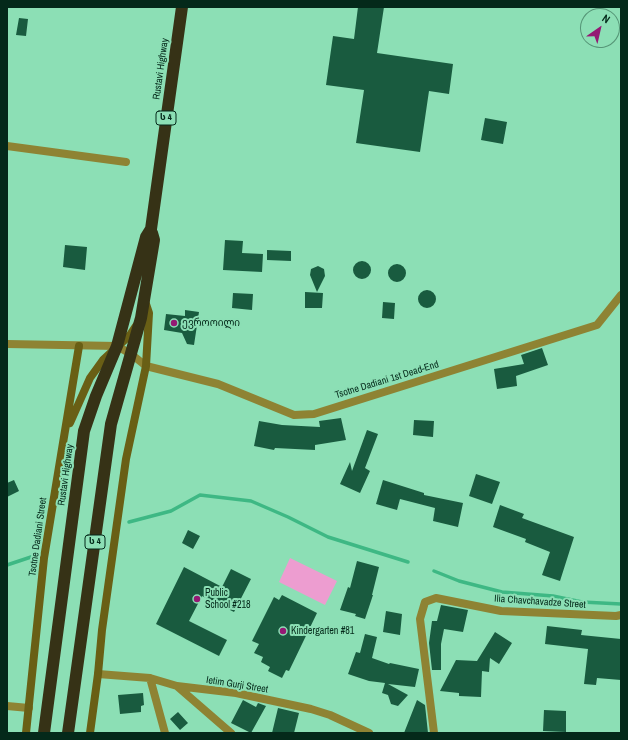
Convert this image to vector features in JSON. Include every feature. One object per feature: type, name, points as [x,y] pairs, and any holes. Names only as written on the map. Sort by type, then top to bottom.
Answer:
[{"type":"highway","name":"Rustavi Highway","points":[[68,733],[111,424],[145,300],[154,240],[151,229],[182,7]]},
{"type":"highway","name":"Rustavi Highway","points":[[44,733],[84,431],[96,396],[117,346],[146,237],[151,229]]},
{"type":"street","points":[[7,146],[126,162]]},
{"type":"street","name":"Tsotne Dadiani 1st Dead-End","points":[[146,366],[218,384],[294,415],[314,414],[597,325],[621,295]]},
{"type":"street","points":[[90,733],[102,630],[126,459],[146,366],[149,312],[145,300]]},
{"type":"street","points":[[65,432],[90,378],[103,360],[130,335],[141,318]]},
{"type":"street","points":[[7,344],[117,346],[131,354],[146,366]]},
{"type":"street","name":"Tsotne Dadiani Street","points":[[26,733],[44,558],[79,346]]},
{"type":"street","name":"Ilia Chavchavadze Street","points":[[434,733],[420,619],[425,602],[436,598],[501,611],[621,615]]},
{"type":"street","name":"Ietim Gurji Street","points":[[98,674],[150,678],[177,686],[236,693],[311,708],[369,733]]},
{"type":"street","points":[[150,678],[165,733]]},
{"type":"street","points":[[177,686],[231,733]]},
{"type":"street","points":[[7,706],[29,708]]},
{"type":"shaded area","points":[[290,558],[337,581],[325,605],[279,582]]},
{"type":"building","points":[[358,7],[384,7],[377,53],[453,64],[449,94],[429,91],[420,152],[356,143],[364,90],[326,85],[333,36],[354,39]]},
{"type":"building","points":[[19,18],[28,19],[26,36],[16,35]]},
{"type":"building","points":[[485,118],[507,122],[503,144],[481,140]]},
{"type":"building","points":[[225,240],[243,241],[242,253],[263,254],[262,272],[223,270]]},
{"type":"building","points":[[65,245],[87,247],[85,270],[63,267]]},
{"type":"building","points":[[267,250],[291,251],[291,261],[267,260]]},
{"type":"building","points":[[362,261],[368,264],[371,270],[368,276],[362,279],[356,276],[353,270],[356,264]]},
{"type":"building","points":[[397,264],[403,267],[406,273],[403,279],[397,282],[391,279],[388,273],[391,267]]},
{"type":"building","points":[[318,266],[324,269],[325,276],[317,292],[310,275],[311,269]]},
{"type":"building","points":[[427,290],[433,293],[436,299],[433,305],[427,308],[421,305],[418,299],[421,293]]},
{"type":"building","points":[[305,292],[323,293],[322,308],[305,308]]},
{"type":"building","points":[[233,293],[253,294],[252,310],[232,308]]},
{"type":"building","points":[[383,302],[395,303],[394,319],[382,318]]},
{"type":"building","points":[[185,310],[199,312],[194,345],[187,344],[182,333],[164,330],[166,314],[185,316]]},
{"type":"building","points":[[542,348],[548,365],[516,376],[517,386],[497,389],[494,369],[524,364],[521,355]]},
{"type":"building","points":[[341,418],[346,440],[315,445],[315,450],[275,448],[274,450],[254,446],[259,421],[282,425],[320,427],[319,421]]},
{"type":"building","points":[[414,420],[434,421],[433,437],[413,435]]},
{"type":"building","points":[[367,430],[378,434],[365,468],[370,471],[360,493],[340,484],[350,462],[352,471]]},
{"type":"building","points":[[476,474],[500,482],[492,504],[469,496]]},
{"type":"building","points":[[14,480],[19,491],[7,497],[7,483]]},
{"type":"building","points":[[383,480],[424,493],[424,495],[463,503],[458,527],[433,521],[435,508],[400,499],[397,510],[376,504]]},
{"type":"building","points":[[500,505],[524,514],[522,518],[574,537],[560,581],[542,575],[550,552],[525,542],[526,539],[493,527]]},
{"type":"building","points":[[188,530],[200,536],[193,549],[182,543]]},
{"type":"building","points":[[357,561],[379,567],[373,595],[365,619],[355,616],[356,614],[340,610],[348,587],[350,588]]},
{"type":"building","points":[[184,567],[222,587],[231,569],[251,579],[234,612],[202,596],[189,621],[227,640],[219,656],[156,624]]},
{"type":"building","points":[[282,595],[317,613],[289,671],[286,670],[282,678],[268,671],[270,667],[261,662],[263,657],[254,653],[259,644],[252,641],[274,597],[279,600]]},
{"type":"building","points":[[441,605],[468,610],[463,632],[444,629],[441,644],[441,670],[432,670],[429,643],[432,621],[437,621]]},
{"type":"building","points":[[386,611],[402,614],[400,635],[383,632]]},
{"type":"building","points":[[547,626],[582,630],[581,635],[621,639],[621,680],[597,678],[596,685],[584,684],[588,649],[545,644]]},
{"type":"building","points":[[495,632],[512,643],[499,664],[490,658],[489,672],[482,671],[481,697],[459,696],[459,693],[440,691],[456,660],[477,661]]},
{"type":"building","points":[[365,634],[377,637],[372,658],[389,664],[419,669],[415,687],[388,684],[408,695],[398,706],[391,704],[388,695],[382,693],[385,683],[369,681],[348,674],[356,652],[360,653]]},
{"type":"building","points":[[143,693],[144,705],[141,706],[141,712],[120,714],[118,695]]},
{"type":"building","points":[[243,700],[256,707],[258,703],[266,706],[251,733],[231,723]]},
{"type":"building","points":[[417,700],[425,705],[428,733],[404,733]]},
{"type":"building","points":[[278,708],[299,713],[294,733],[272,733]]},
{"type":"building","points":[[544,710],[566,711],[566,732],[543,731]]},
{"type":"building","points":[[178,712],[188,723],[180,730],[170,719]]},
{"type":"waterway","points":[[129,522],[171,511],[200,495],[251,501],[328,537],[408,562]]},
{"type":"waterway","points":[[7,565],[31,557]]},
{"type":"waterway","points":[[434,571],[459,581],[502,592],[553,596],[582,602],[621,604]]},
{"type":"place","name":"ევროოილი","points":[[174,323]]},
{"type":"place","name":"Public School #218","points":[[197,599]]},
{"type":"place","name":"Kindergarten #81","points":[[283,631]]}]
